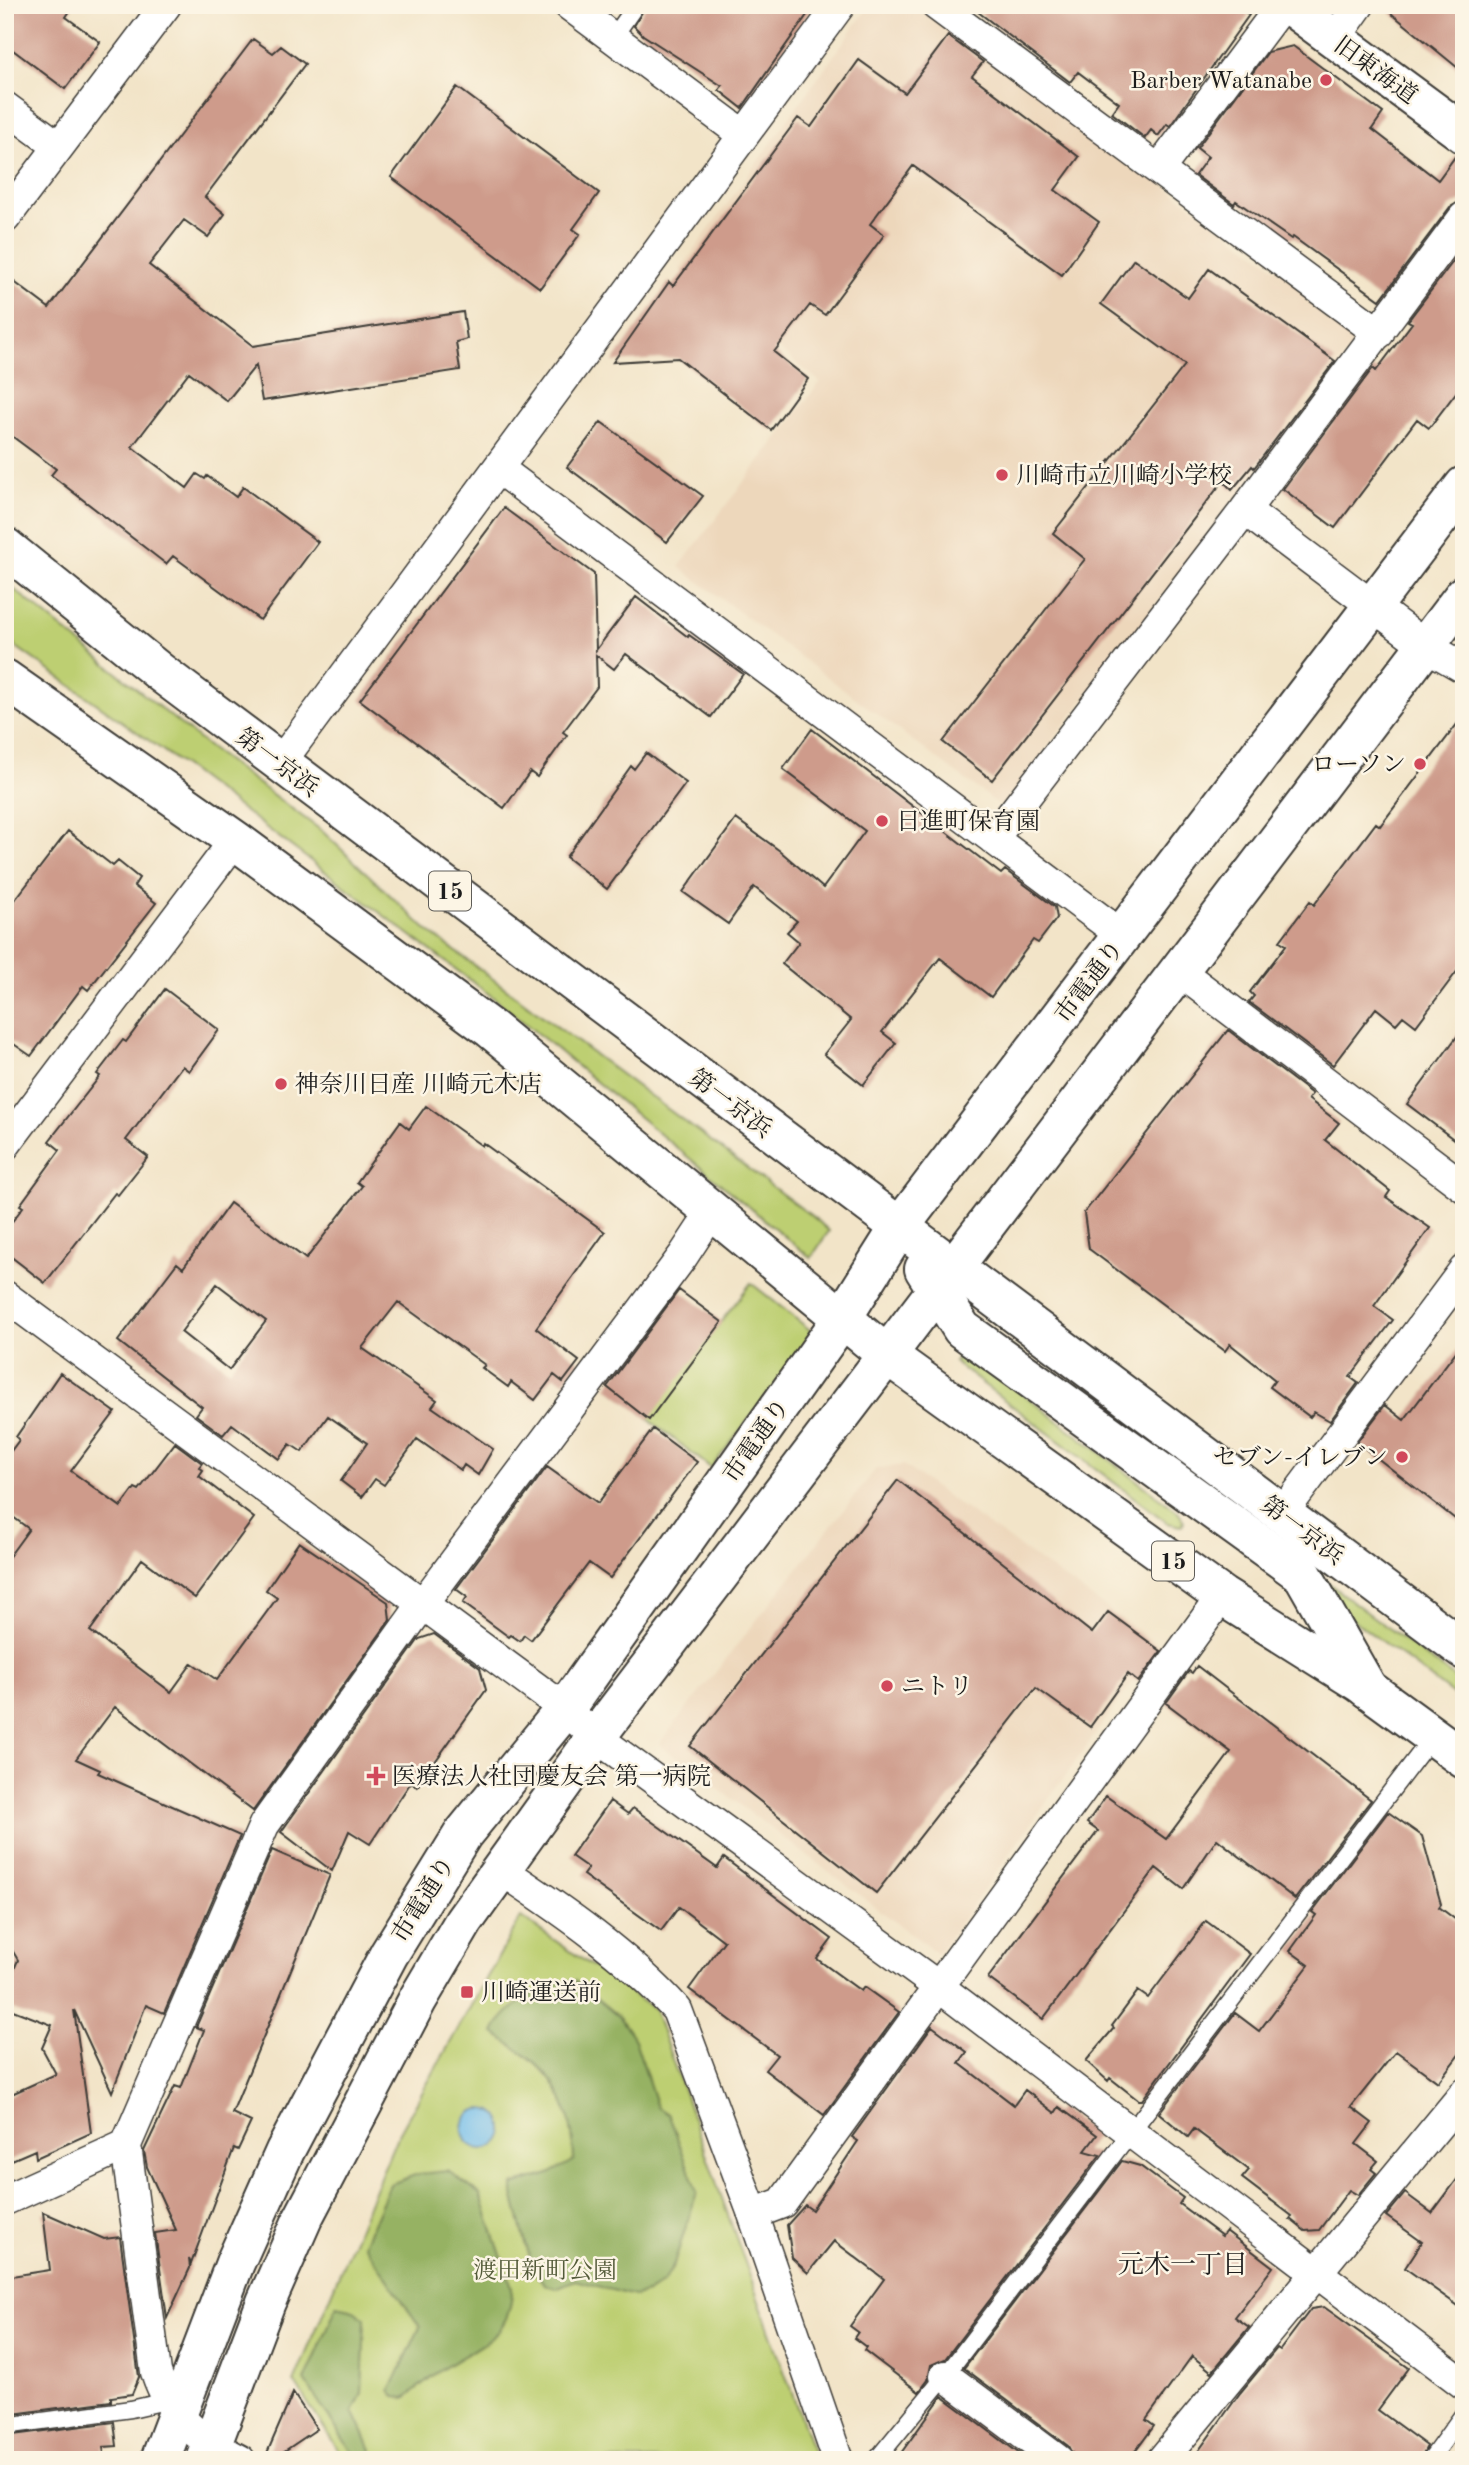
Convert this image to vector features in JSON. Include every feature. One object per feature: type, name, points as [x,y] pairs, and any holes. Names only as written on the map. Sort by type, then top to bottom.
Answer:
[{"type":"main road","name":"旧東海道","points":[[1289,5],[1464,134]]},
{"type":"main road","name":"市電通り","points":[[160,2460],[171,2407],[285,2151],[389,1954],[463,1834],[565,1709],[843,1317],[899,1228],[1464,486]]},
{"type":"main road","name":"第一京浜","points":[[5,547],[161,673],[899,1228],[946,1279],[1282,1514],[1464,1650]]},
{"type":"main road","name":"市電通り","points":[[219,2455],[266,2302],[308,2206],[418,1999],[500,1868],[596,1737],[1464,595]]},
{"type":"main road","name":"15","points":[[5,679],[235,840],[491,1029],[887,1354],[1222,1596],[1368,1689],[1464,1759]]},
{"type":"main road","points":[[946,1279],[962,1329],[1303,1575],[1368,1689]]},
{"type":"street","points":[[5,218],[166,5]]},
{"type":"street","points":[[569,5],[742,134]]},
{"type":"street","points":[[280,763],[499,469],[742,134],[840,5]]},
{"type":"street","points":[[936,5],[1160,168],[1379,333]]},
{"type":"street","points":[[1160,168],[1282,5]]},
{"type":"street","points":[[1334,40],[1359,5]]},
{"type":"street","points":[[5,107],[58,146]]},
{"type":"street","points":[[993,839],[1379,333],[1464,216]]},
{"type":"street","points":[[499,469],[1123,936]]},
{"type":"street","points":[[1245,510],[1426,646],[1464,668]]},
{"type":"street","points":[[5,1145],[235,840]]},
{"type":"street","points":[[1179,971],[1464,1187]]},
{"type":"street","points":[[219,2455],[171,2407],[156,2372],[126,2145],[264,1825],[422,1605],[683,1256],[712,1213]]},
{"type":"street","points":[[1282,1514],[1464,1270]]},
{"type":"street","points":[[5,1296],[565,1709],[596,1737],[939,1987],[1316,2275],[1464,2384]]},
{"type":"street","points":[[753,2214],[782,2203],[1222,1596]]},
{"type":"street","points":[[500,1868],[559,1909],[656,1987],[677,2010],[753,2214],[838,2460]]},
{"type":"street","points":[[1162,2460],[1464,2094]]},
{"type":"street","points":[[5,2200],[126,2145]]},
{"type":"street","points":[[945,2376],[1058,2460]]},
{"type":"lane","points":[[613,38],[636,5]]},
{"type":"lane","points":[[876,2460],[945,2376],[1433,1736]]},
{"type":"lane","points":[[5,2426],[131,2409],[171,2407]]},
{"type":"lane","points":[[1430,2460],[1464,2413]]},
{"type":"shaded area","name":"川崎市立川崎小学校","points":[[870,5],[922,5],[1350,323],[1353,345],[1002,807],[679,567],[820,382],[680,270]]},
{"type":"shaded area","name":"ニトリ","points":[[903,1465],[1159,1645],[938,1954],[659,1744],[876,1469]]},
{"type":"green space","points":[[5,582],[211,749],[322,831],[427,930],[817,1220],[829,1231],[811,1258],[494,998],[161,749],[5,639]]},
{"type":"green space","points":[[751,1283],[815,1334],[711,1468],[647,1418]]},
{"type":"green space","points":[[1009,1344],[1464,1685],[1464,1703],[994,1351]]},
{"type":"green space","points":[[965,1350],[1177,1511],[1184,1521],[1182,1526],[1168,1523],[954,1362]]},
{"type":"green space","name":"渡田新町公園","points":[[521,1917],[654,2009],[816,2460],[345,2460],[294,2382],[396,2139]]},
{"type":"green space","points":[[575,1981],[619,2017],[635,2040],[657,2107],[669,2115],[697,2192],[673,2267],[663,2282],[647,2293],[634,2296],[575,2280],[556,2288],[546,2285],[533,2271],[513,2194],[513,2185],[549,2174],[574,2160],[572,2136],[568,2116],[554,2084],[529,2058],[494,2033],[507,2014],[528,1997],[552,1986]]},
{"type":"green space","points":[[448,2171],[480,2194],[512,2287],[511,2304],[500,2329],[491,2338],[439,2371],[405,2398],[395,2397],[390,2391],[420,2327],[364,2244],[390,2184],[418,2174]]},
{"type":"green space","points":[[337,2306],[351,2309],[365,2319],[362,2394],[353,2411],[376,2460],[357,2460],[305,2381]]},
{"type":"water","points":[[483,2109],[497,2115],[503,2129],[497,2143],[483,2149],[469,2143],[463,2129],[469,2115]]},
{"type":"building","points":[[5,5],[74,5],[66,17],[100,42],[65,89],[5,44]]},
{"type":"building","points":[[646,5],[814,5],[742,108],[719,90],[722,86],[643,35],[634,26]]},
{"type":"building","points":[[969,5],[1235,5],[1249,15],[1170,126],[1167,124],[1158,136],[1151,130],[1145,138],[1112,113],[1119,103],[1078,72],[1070,82]]},
{"type":"building","points":[[1381,5],[1464,5],[1464,73]]},
{"type":"building","points":[[948,36],[983,62],[972,76],[1079,157],[1055,190],[1099,222],[1062,275],[913,166],[870,224],[884,235],[825,315],[810,305],[774,352],[808,379],[771,430],[678,358],[613,362],[669,282],[673,286],[798,118],[811,127],[859,60],[905,93]]},
{"type":"building","points":[[253,39],[273,53],[281,46],[305,64],[205,197],[225,214],[208,237],[184,220],[149,265],[253,346],[463,312],[467,339],[456,342],[460,370],[262,401],[256,365],[227,401],[189,372],[132,447],[187,488],[197,474],[205,479],[207,476],[236,497],[243,487],[318,542],[260,620],[173,556],[166,564],[51,475],[56,469],[5,431],[5,275],[49,308]]},
{"type":"building","points":[[1293,46],[1383,113],[1372,129],[1438,180],[1457,154],[1464,156],[1464,200],[1450,207],[1380,300],[1293,237],[1291,239],[1236,201],[1234,204],[1195,175],[1208,157],[1197,148],[1268,52]]},
{"type":"building","points":[[457,87],[599,193],[573,229],[580,234],[540,288],[391,177]]},
{"type":"building","points":[[1464,247],[1464,382],[1429,428],[1417,419],[1335,528],[1283,489],[1373,368],[1376,371],[1412,323],[1408,321]]},
{"type":"building","points":[[1134,259],[1188,298],[1209,269],[1335,361],[1254,468],[1252,466],[1232,490],[1223,481],[992,780],[943,742],[1085,559],[1053,533],[1185,365],[1101,304]]},
{"type":"building","points":[[601,422],[703,496],[667,542],[567,467]]},
{"type":"building","points":[[504,508],[594,574],[596,650],[636,597],[743,674],[711,717],[626,654],[614,669],[596,655],[597,687],[563,732],[567,735],[537,777],[530,772],[504,808],[360,700]]},
{"type":"building","points":[[1464,715],[1464,962],[1416,1026],[1403,1016],[1396,1024],[1376,1008],[1333,1065],[1249,1002],[1254,996],[1250,992],[1286,945],[1280,941],[1310,901],[1314,905],[1376,823],[1380,826]]},
{"type":"building","points":[[812,729],[1001,874],[1005,870],[1055,907],[1057,918],[1038,943],[1033,940],[991,997],[940,958],[882,1032],[896,1043],[863,1085],[824,1054],[851,1020],[782,964],[799,942],[787,932],[797,921],[754,887],[728,924],[683,892],[736,819],[780,851],[823,888],[865,831],[783,769]]},
{"type":"building","points":[[646,753],[686,783],[607,889],[566,857],[631,766],[634,769]]},
{"type":"building","points":[[68,831],[113,866],[118,861],[139,878],[134,886],[156,903],[88,990],[83,986],[31,1056],[5,1038],[5,913]]},
{"type":"building","points":[[165,989],[219,1030],[189,1071],[182,1066],[126,1140],[148,1157],[118,1195],[115,1193],[45,1283],[5,1252],[5,1231],[23,1207],[20,1205],[60,1150],[49,1141],[100,1076],[97,1074],[123,1040],[126,1042]]},
{"type":"building","points":[[1464,1027],[1464,1147],[1407,1104]]},
{"type":"building","points":[[1228,1030],[1312,1094],[1308,1099],[1339,1123],[1325,1140],[1390,1191],[1386,1197],[1430,1228],[1374,1306],[1393,1320],[1350,1377],[1358,1383],[1330,1421],[1314,1412],[1310,1417],[1270,1387],[1275,1380],[1230,1344],[1225,1351],[1089,1249],[1084,1213]]},
{"type":"building","points":[[426,1106],[482,1146],[483,1143],[605,1232],[536,1328],[579,1361],[563,1382],[554,1375],[535,1400],[511,1382],[508,1387],[482,1368],[485,1365],[398,1302],[362,1348],[437,1400],[432,1407],[493,1449],[478,1475],[464,1465],[461,1470],[417,1439],[384,1485],[375,1479],[362,1497],[341,1481],[367,1443],[328,1416],[302,1452],[290,1444],[279,1459],[232,1424],[223,1435],[196,1415],[202,1407],[118,1341],[177,1263],[183,1268],[230,1203],[306,1259],[362,1186],[357,1182],[400,1122],[409,1129]],"holes":[[[217,1284],[266,1321],[229,1370],[181,1332]]]},
{"type":"building","points":[[679,1290],[722,1322],[649,1420],[607,1387]]},
{"type":"building","points":[[1464,1341],[1464,1526],[1357,1442],[1385,1405],[1404,1420]]},
{"type":"building","points":[[60,1373],[115,1412],[71,1471],[121,1507],[135,1488],[139,1490],[175,1443],[202,1463],[199,1467],[203,1470],[199,1476],[254,1518],[195,1598],[142,1559],[90,1631],[171,1692],[192,1663],[217,1680],[277,1598],[266,1590],[299,1542],[388,1602],[390,1620],[253,1811],[115,1707],[76,1759],[100,1770],[98,1773],[240,1836],[164,2013],[146,2005],[112,2092],[74,2010],[91,2133],[36,2158],[35,2150],[5,2163],[5,2097],[56,2074],[42,2048],[52,2025],[5,2007],[5,1990],[18,1960],[5,1938],[5,1562],[29,1529],[5,1511],[5,1459],[19,1440],[16,1437]]},
{"type":"building","points":[[653,1429],[697,1462],[610,1578],[589,1563],[531,1640],[524,1635],[520,1641],[511,1635],[509,1637],[463,1603],[467,1597],[456,1589],[547,1467],[598,1503]]},
{"type":"building","name":"ニトリ","points":[[898,1480],[1092,1633],[1108,1612],[1161,1651],[1138,1682],[1128,1674],[1090,1727],[1036,1688],[876,1893],[690,1746]]},
{"type":"building","points":[[434,1634],[480,1668],[486,1690],[417,1787],[411,1782],[370,1844],[349,1831],[332,1871],[281,1832],[419,1639]]},
{"type":"building","points":[[1197,1666],[1371,1800],[1295,1899],[1217,1839],[1183,1889],[1156,1868],[1043,2019],[988,1978],[1098,1831],[1087,1823],[1106,1796],[1166,1839],[1231,1752],[1166,1703],[1189,1671],[1192,1673]]},
{"type":"building","points":[[610,1801],[628,1814],[633,1808],[717,1868],[724,1858],[832,1939],[817,1959],[861,1991],[864,1987],[899,2012],[824,2115],[765,2070],[777,2055],[689,1989],[724,1941],[679,1907],[661,1931],[583,1875],[588,1868],[571,1856]]},
{"type":"building","points":[[1388,1812],[1422,1836],[1441,1904],[1439,1907],[1464,1926],[1464,2048],[1438,2082],[1396,2051],[1351,2107],[1372,2123],[1356,2144],[1378,2161],[1371,2169],[1376,2173],[1358,2195],[1349,2190],[1319,2230],[1305,2231],[1290,2219],[1292,2216],[1242,2178],[1249,2170],[1194,2129],[1188,2137],[1159,2113],[1235,2013],[1259,2031],[1309,1965],[1290,1951],[1316,1915],[1312,1912]]},
{"type":"building","points":[[272,1850],[330,1875],[232,2113],[251,2122],[238,2150],[234,2148],[191,2264],[189,2259],[190,2268],[167,2318],[155,2233],[176,2230],[147,2167],[144,2151],[175,2086],[181,2088],[204,2030],[196,2027]]},
{"type":"building","points":[[1206,1921],[1250,1954],[1142,2100],[1138,2100],[1110,2078],[1108,2081],[1086,2061],[1114,2028],[1112,2026],[1138,1991],[1148,1998]]},
{"type":"building","points":[[932,2026],[967,2052],[959,2063],[1014,2105],[1025,2090],[1055,2113],[1059,2107],[1097,2135],[1085,2151],[1100,2155],[945,2359],[931,2365],[928,2380],[919,2392],[864,2350],[866,2347],[854,2338],[858,2332],[850,2326],[884,2279],[834,2241],[808,2273],[792,2258],[787,2225],[805,2205],[812,2210],[858,2141],[852,2137]]},
{"type":"building","points":[[1122,2161],[1140,2166],[1183,2198],[1179,2204],[1222,2236],[1226,2231],[1273,2267],[1235,2317],[1249,2327],[1212,2372],[1192,2356],[1146,2420],[1154,2426],[1126,2460],[1075,2460],[1068,2446],[964,2368]]},
{"type":"building","points":[[1464,2170],[1464,2310],[1405,2268],[1422,2242],[1386,2216],[1405,2193],[1432,2213]]},
{"type":"building","points":[[43,2212],[104,2239],[120,2237],[139,2377],[132,2394],[111,2397],[111,2401],[5,2415],[5,2372],[11,2371],[5,2325],[5,2277],[50,2270]]},
{"type":"building","points":[[1324,2307],[1409,2368],[1378,2410],[1427,2446],[1420,2460],[1192,2460],[1240,2393],[1277,2348],[1280,2350],[1311,2309]]},
{"type":"building","points":[[293,2393],[317,2429],[271,2460],[264,2460]]},
{"type":"building","points":[[942,2396],[1028,2460],[896,2460]]},
{"type":"building","points":[[114,2422],[117,2446],[103,2447],[105,2460],[5,2460],[5,2436]]},
{"type":"place","name":"Barber Watanabe","points":[[1326,80]]},
{"type":"place","name":"川崎市立川崎小学校","points":[[1002,475]]},
{"type":"place","name":"ローソン","points":[[1420,764]]},
{"type":"place","name":"日進町保育園","points":[[882,821]]},
{"type":"place","name":"神奈川日産 川崎元木店","points":[[281,1084]]},
{"type":"place","name":"セブン-イレブン","points":[[1402,1457]]},
{"type":"place","name":"ニトリ","points":[[887,1686]]},
{"type":"place","name":"医療法人社団慶友会 第一病院","points":[[376,1776]]},
{"type":"place","name":"川崎運送前","points":[[467,1992]]},
{"type":"district","name":"元木一丁目","points":[[1183,2264]]}]
